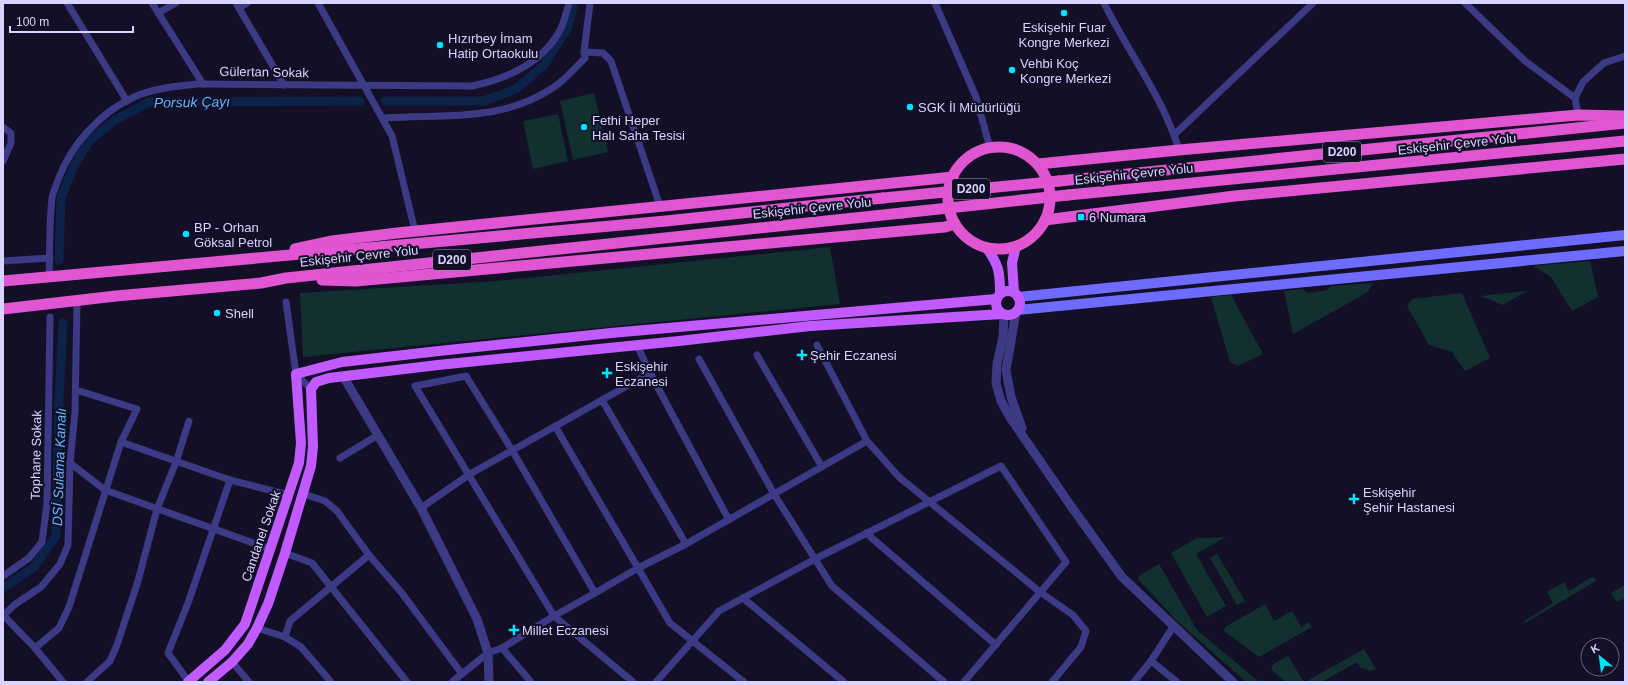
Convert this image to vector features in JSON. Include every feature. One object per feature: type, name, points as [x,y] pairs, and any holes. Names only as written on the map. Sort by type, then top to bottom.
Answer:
[{"type":"highway","points":[[1038,164],[1625,110]]},
{"type":"highway","points":[[1578,115],[1625,116]]},
{"type":"highway","name":"Eskişehir Çevre Yolu","points":[[3,281],[666,221],[1625,123]]},
{"type":"highway","name":"Eskişehir Çevre Yolu","points":[[3,309],[77,302],[116,296],[261,284],[286,278],[1068,195],[1625,141]]},
{"type":"highway","points":[[990,148],[1008,148],[1024,153],[1038,164],[1046,177],[1050,191],[1050,206],[1045,220],[1038,231],[1028,240],[1016,246],[1001,249],[986,247],[974,242],[963,234],[955,224],[949,209],[948,198],[953,177],[962,163],[975,153],[990,148]]},
{"type":"highway","points":[[1045,220],[1235,196],[1625,159]]},
{"type":"highway","points":[[254,259],[332,241],[416,231],[953,177]]},
{"type":"highway","points":[[286,278],[356,281],[944,227],[955,224]]},
{"type":"main road","points":[[296,374],[342,362],[611,333],[998,296],[1007,291],[1016,295],[1625,235]]},
{"type":"main road","points":[[1016,246],[1012,263],[1016,295],[1020,303],[1017,311]]},
{"type":"main road","points":[[986,247],[997,262],[1000,273],[997,309],[1003,314]]},
{"type":"main road","points":[[208,682],[232,662],[248,644],[268,604],[304,494],[311,466],[313,447],[311,389],[316,382],[343,376],[810,326],[1003,314],[1010,315],[1017,311],[1625,251]]},
{"type":"main road","name":"Candanel Sokak","points":[[188,682],[225,650],[245,624],[299,463],[301,442],[296,374]]},
{"type":"street","points":[[67,3],[127,101]]},
{"type":"street","points":[[152,3],[202,84]]},
{"type":"street","points":[[158,13],[176,3]]},
{"type":"street","points":[[247,3],[238,6],[284,85]]},
{"type":"street","points":[[318,3],[365,85],[392,136],[416,231]]},
{"type":"street","name":"Gülertan Sokak","points":[[49,277],[52,197],[65,162],[77,144],[98,121],[127,101],[151,91],[173,86],[202,84],[231,83],[284,85],[472,86],[497,81],[522,70],[542,55],[559,32],[569,3]]},
{"type":"street","points":[[382,118],[450,116],[485,113],[524,105],[553,88],[585,58],[584,52],[590,3]]},
{"type":"street","points":[[935,3],[976,97],[990,148]]},
{"type":"street","points":[[1104,3],[1159,102],[1179,150]]},
{"type":"street","points":[[1174,135],[1313,3]]},
{"type":"street","points":[[1465,3],[1525,61],[1575,98]]},
{"type":"street","points":[[584,52],[604,53],[611,61],[660,206]]},
{"type":"street","points":[[1578,115],[1575,98],[1583,82],[1604,63],[1625,56]]},
{"type":"street","points":[[3,127],[11,133],[11,143],[3,161]]},
{"type":"street","points":[[3,261],[50,258]]},
{"type":"street","points":[[64,682],[35,648],[3,616],[14,605],[41,587],[60,564],[68,545],[70,463],[76,390],[77,302]]},
{"type":"street","name":"Candanel Sokak","points":[[286,302],[296,374]]},
{"type":"street","points":[[1017,311],[1006,370],[1011,397],[1021,426],[1036,454]]},
{"type":"street","points":[[1003,314],[1003,337],[997,364],[996,383],[1001,401],[1011,419],[1073,509],[1119,572],[1174,627],[1233,682]]},
{"type":"street","name":"Tophane Sokak","points":[[3,576],[29,558],[42,542],[47,504],[50,317]]},
{"type":"street","points":[[637,345],[650,373],[729,520]]},
{"type":"street","points":[[817,345],[867,441],[899,477],[1040,592],[1073,615],[1086,631],[1081,647],[1052,682]]},
{"type":"street","points":[[757,355],[822,467]]},
{"type":"street","points":[[699,359],[774,494],[832,586],[944,682]]},
{"type":"street","points":[[421,508],[470,474],[650,373]]},
{"type":"street","points":[[296,374],[311,389]]},
{"type":"street","points":[[343,376],[421,508],[477,619],[488,653],[489,682]]},
{"type":"street","points":[[595,593],[512,450],[466,376],[415,386],[470,474],[554,616],[633,682]]},
{"type":"street","points":[[35,648],[59,628],[68,607],[105,490],[122,442],[137,409],[76,390]]},
{"type":"street","points":[[602,400],[686,544]]},
{"type":"street","points":[[87,682],[110,662],[117,646],[138,581],[157,509],[176,462],[188,421]]},
{"type":"street","points":[[555,426],[670,623],[744,682]]},
{"type":"street","points":[[340,458],[378,435]]},
{"type":"street","points":[[452,682],[488,653],[502,648],[554,616],[638,568],[686,544],[867,441]]},
{"type":"street","points":[[122,442],[230,480],[289,495]]},
{"type":"street","points":[[70,463],[105,490],[270,549]]},
{"type":"street","points":[[656,682],[719,611],[815,559],[1001,466],[1066,562],[964,682]]},
{"type":"street","points":[[188,682],[168,653],[188,603],[230,480]]},
{"type":"street","points":[[304,494],[325,501],[337,511],[370,555],[401,592],[462,674]]},
{"type":"street","points":[[866,533],[996,645]]},
{"type":"street","points":[[285,553],[312,563],[407,682]]},
{"type":"street","points":[[285,637],[290,621],[370,555]]},
{"type":"street","points":[[743,598],[844,682]]},
{"type":"street","points":[[1134,682],[1151,661],[1174,627]]},
{"type":"street","points":[[257,628],[285,637],[301,647],[331,682]]},
{"type":"street","points":[[502,648],[531,682]]},
{"type":"street","points":[[1151,661],[1177,682]]},
{"type":"street","points":[[232,662],[249,682]]},
{"type":"green space","name":"Fethi Heper Halı Saha Tesisi","points":[[594,93],[608,152],[573,160],[560,101]]},
{"type":"green space","points":[[558,114],[568,161],[533,169],[523,121]]},
{"type":"green space","points":[[830,247],[840,304],[303,357],[300,293],[497,281]]},
{"type":"green space","points":[[1590,261],[1598,297],[1572,311],[1551,277],[1533,266]]},
{"type":"green space","points":[[1373,283],[1368,292],[1293,334],[1284,291],[1303,289],[1308,293],[1327,290],[1332,286]]},
{"type":"green space","points":[[1527,291],[1503,305],[1481,296]]},
{"type":"green space","points":[[1462,293],[1490,358],[1465,371],[1452,352],[1429,345],[1407,306],[1412,299]]},
{"type":"green space","points":[[1231,295],[1263,354],[1238,366],[1230,362],[1211,297]]},
{"type":"green space","points":[[1226,537],[1196,554],[1226,606],[1207,617],[1171,553],[1197,538]]},
{"type":"green space","points":[[1217,554],[1245,601],[1237,605],[1210,558]]},
{"type":"green space","points":[[1159,564],[1197,630],[1259,682],[1246,682],[1176,620],[1138,579],[1140,575]]},
{"type":"green space","points":[[1593,576],[1596,581],[1525,623],[1524,621],[1553,603],[1547,592],[1564,582],[1569,591]]},
{"type":"green space","points":[[1625,585],[1625,598],[1617,602],[1611,593]]},
{"type":"green space","points":[[1265,604],[1274,621],[1292,611],[1301,627],[1309,622],[1312,627],[1259,657],[1224,631],[1225,627]]},
{"type":"green space","points":[[1364,649],[1376,669],[1371,671],[1361,668],[1357,662],[1322,682],[1305,682]]},
{"type":"green space","points":[[1288,656],[1304,682],[1286,682],[1271,669],[1273,664]]},
{"type":"waterway","name":"Porsuk Çayı","points":[[385,101],[483,101],[516,89],[544,65],[568,27],[574,3]]},
{"type":"waterway","name":"Porsuk Çayı","points":[[59,260],[61,198],[74,166],[89,141],[115,120],[149,102],[360,101]]},
{"type":"waterway","name":"DSİ Sulama Kanalı","points":[[3,588],[34,567],[56,536],[59,401],[63,323]]},
{"type":"place","name":"Eskişehir Fuar Kongre Merkezi","points":[[1064,13]]},
{"type":"place","name":"Hızırbey İmam Hatip Ortaokulu","points":[[440,45]]},
{"type":"place","name":"Vehbi Koç Kongre Merkezi","points":[[1012,70]]},
{"type":"place","name":"SGK İl Müdürlüğü","points":[[910,107]]},
{"type":"place","name":"Fethi Heper Halı Saha Tesisi","points":[[584,127]]},
{"type":"place","name":"6 Numara","points":[[1081,217]]},
{"type":"place","name":"BP - Orhan Göksal Petrol","points":[[186,234]]},
{"type":"place","name":"Shell","points":[[217,313]]},
{"type":"place","name":"Şehir Eczanesi","points":[[802,355]]},
{"type":"place","name":"Eskişehir Eczanesi","points":[[607,373]]},
{"type":"place","name":"Eskişehir Şehir Hastanesi","points":[[1354,499]]},
{"type":"place","name":"Millet Eczanesi","points":[[514,630]]}]
